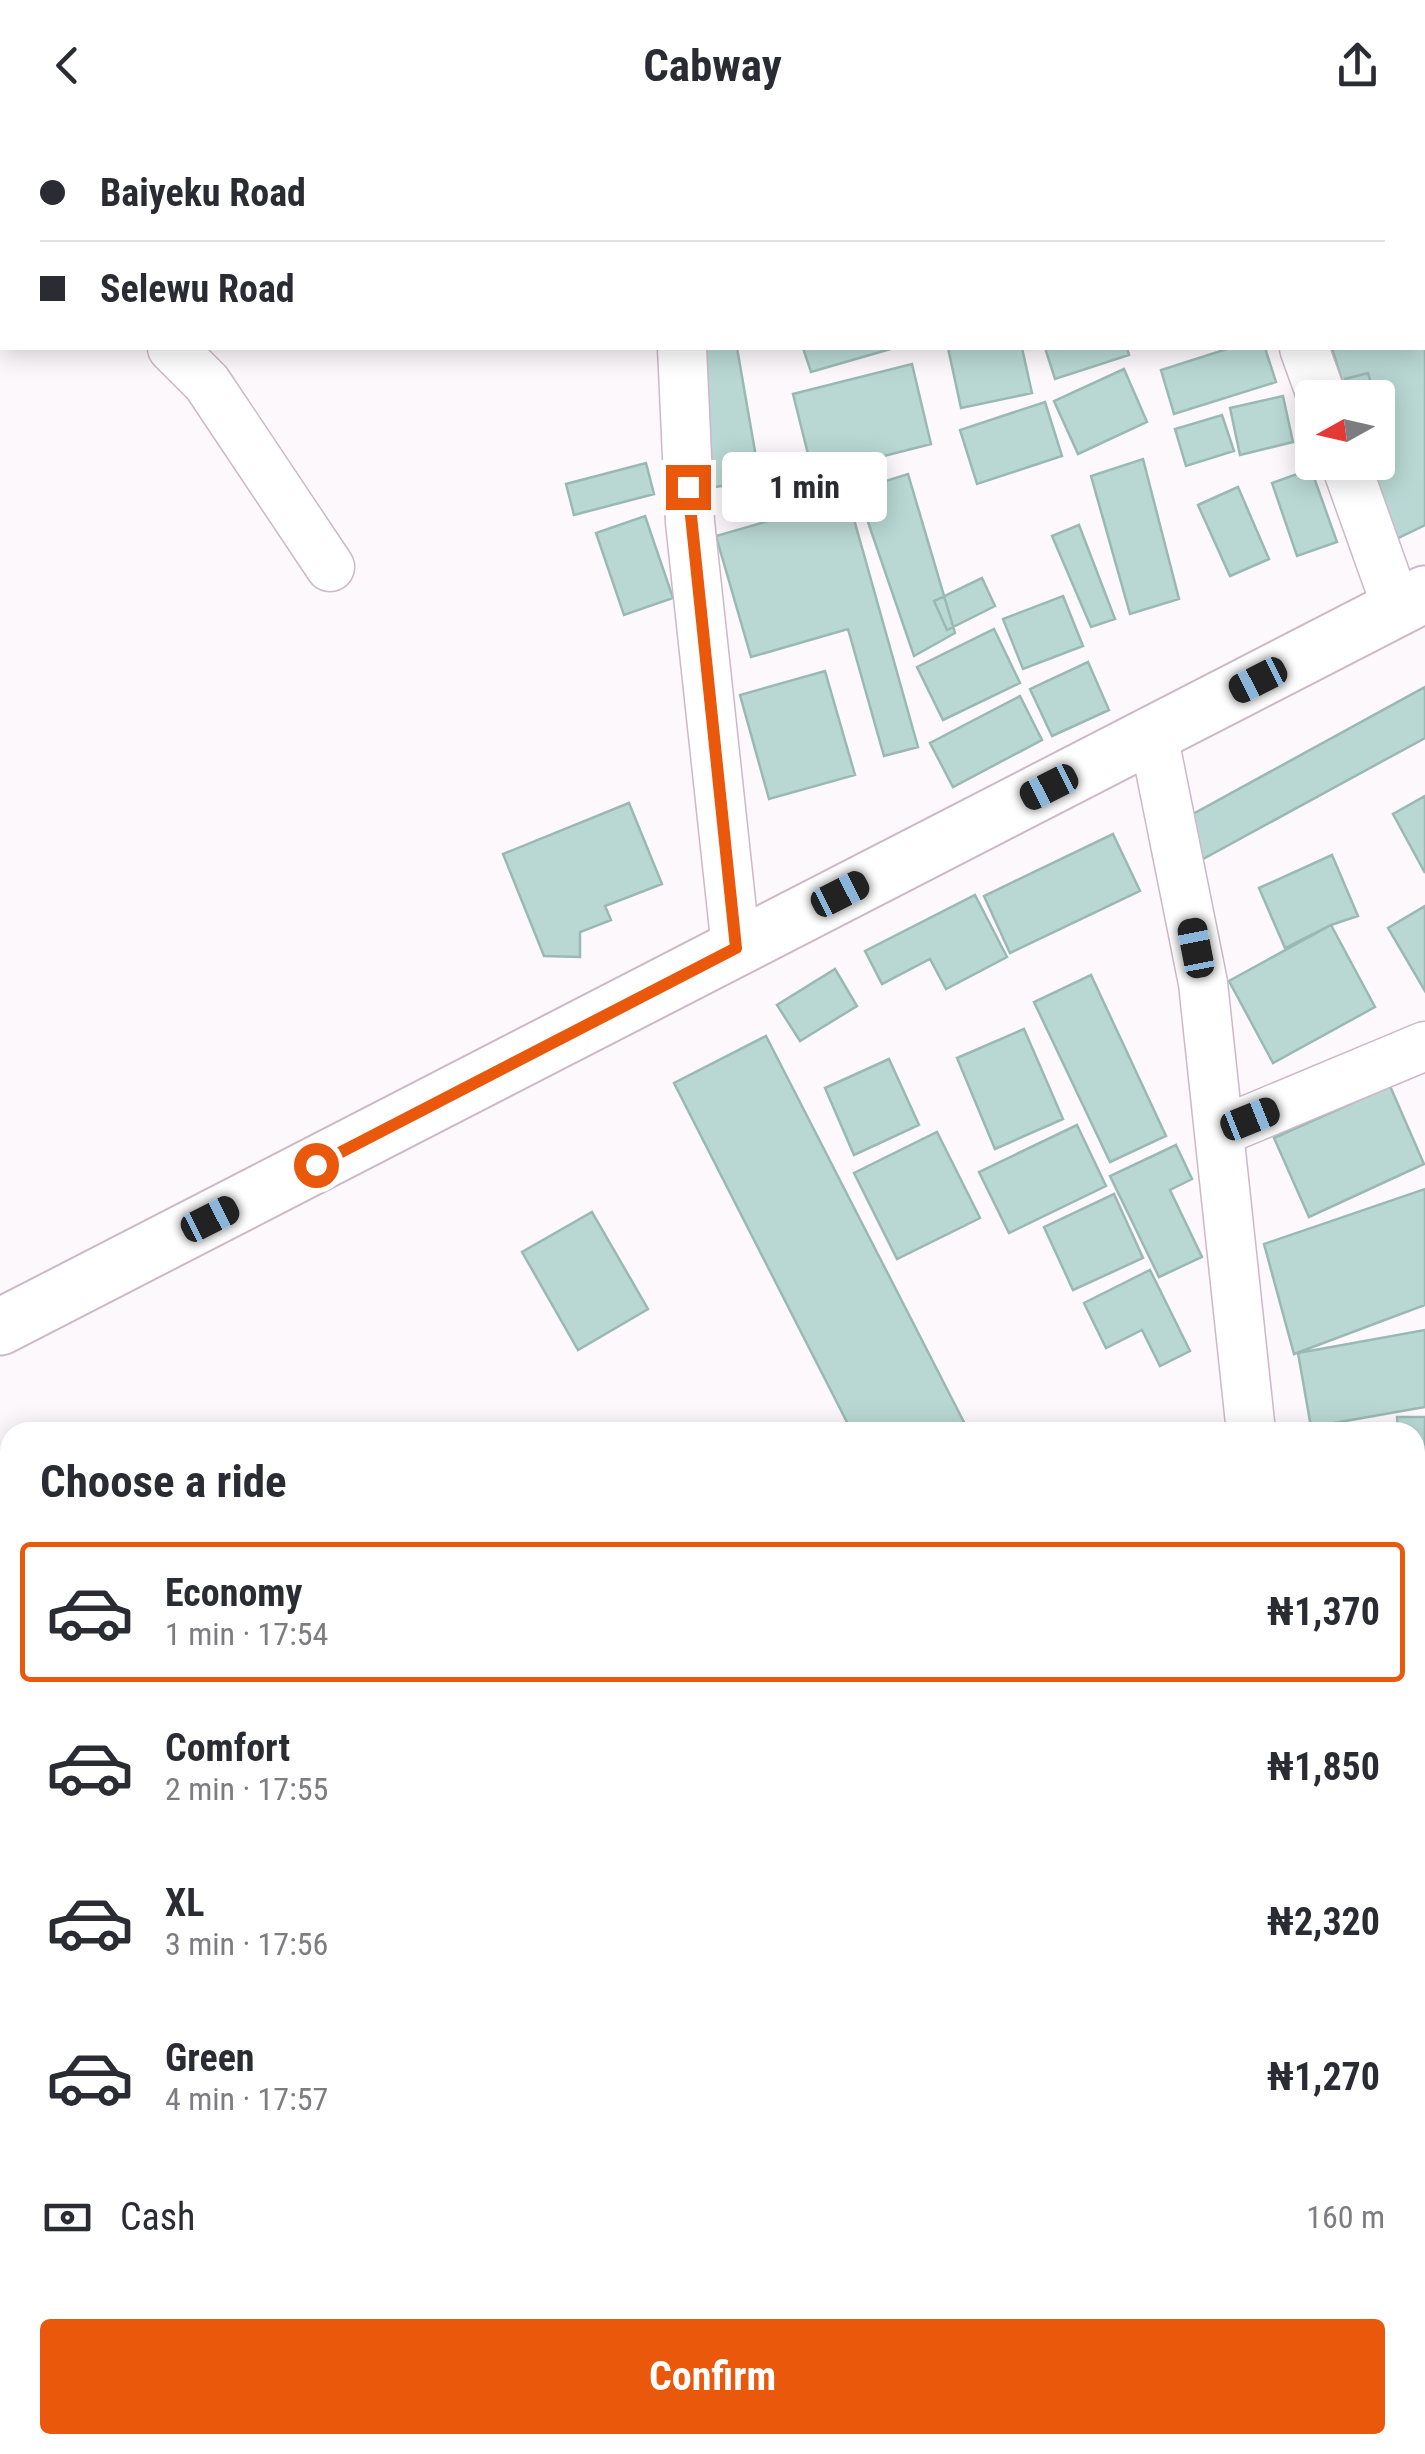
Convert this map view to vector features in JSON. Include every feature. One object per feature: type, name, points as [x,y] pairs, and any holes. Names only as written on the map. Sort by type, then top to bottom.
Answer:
[{"type":"main road","points":[[0,1328],[1411,601]]},
{"type":"street","points":[[174,350],[207,384],[330,567]]},
{"type":"street","points":[[682,350],[690,522],[736,948]]},
{"type":"street","points":[[1305,350],[1316,380]]},
{"type":"street","points":[[1354,480],[1411,601]]},
{"type":"street","points":[[1153,734],[1203,984],[1250,1422]]},
{"type":"street","points":[[1219,1132],[1425,1046]]},
{"type":"building","points":[[691,350],[737,350],[760,480],[715,487]]},
{"type":"building","points":[[804,350],[887,350],[811,372]]},
{"type":"building","points":[[948,350],[1022,350],[1032,393],[961,408]]},
{"type":"building","points":[[1046,350],[1128,350],[1129,355],[1055,379]]},
{"type":"building","points":[[1224,350],[1266,350],[1276,382],[1174,414],[1161,370]]},
{"type":"building","points":[[1333,350],[1425,350],[1425,525],[1390,542],[1372,480],[1395,480],[1395,380],[1342,380]]},
{"type":"building","points":[[912,364],[931,444],[813,474],[793,394]]},
{"type":"building","points":[[1124,369],[1147,422],[1078,454],[1054,401]]},
{"type":"building","points":[[1368,373],[1370,380],[1345,380]]},
{"type":"building","points":[[1283,396],[1293,442],[1240,455],[1230,408]]},
{"type":"building","points":[[1045,402],[1062,456],[977,484],[960,430]]},
{"type":"building","points":[[1222,415],[1234,451],[1186,466],[1175,429]]},
{"type":"building","points":[[1143,459],[1179,599],[1130,614],[1091,476]]},
{"type":"building","points":[[646,463],[654,494],[574,515],[566,484]]},
{"type":"building","points":[[908,474],[955,633],[914,656],[857,490]]},
{"type":"building","points":[[1295,475],[1295,480],[1315,480],[1337,542],[1297,556],[1272,483]]},
{"type":"building","points":[[1238,487],[1269,559],[1230,576],[1198,505]]},
{"type":"building","points":[[848,498],[918,747],[884,756],[848,629],[751,657],[716,536]]},
{"type":"building","points":[[645,516],[673,598],[624,615],[596,533]]},
{"type":"building","points":[[1079,525],[1115,619],[1091,627],[1052,536]]},
{"type":"building","points":[[982,578],[995,606],[947,630],[934,601]]},
{"type":"building","points":[[1063,596],[1083,646],[1023,669],[1003,619]]},
{"type":"building","points":[[994,629],[1020,683],[943,720],[917,667]]},
{"type":"building","points":[[1088,662],[1109,710],[1052,736],[1030,689]]},
{"type":"building","points":[[825,671],[855,775],[769,799],[740,695]]},
{"type":"building","points":[[1425,687],[1425,738],[1203,859],[1182,820]]},
{"type":"building","points":[[1020,696],[1042,740],[953,787],[930,743]]},
{"type":"building","points":[[1425,796],[1425,873],[1393,814]]},
{"type":"building","points":[[629,803],[662,884],[605,906],[611,920],[580,932],[580,957],[544,956],[503,854]]},
{"type":"building","points":[[1113,834],[1140,891],[1010,953],[984,896]]},
{"type":"building","points":[[1332,855],[1358,916],[1285,948],[1259,888]]},
{"type":"building","points":[[975,895],[1007,957],[946,989],[930,959],[882,984],[865,951]]},
{"type":"building","points":[[1425,906],[1425,991],[1388,928]]},
{"type":"building","points":[[1331,925],[1375,1007],[1273,1063],[1229,981]]},
{"type":"building","points":[[835,969],[857,1006],[800,1041],[777,1005]]},
{"type":"building","points":[[1091,975],[1166,1136],[1110,1162],[1034,1002]]},
{"type":"building","points":[[1024,1029],[1063,1119],[995,1149],[957,1058]]},
{"type":"building","points":[[766,1036],[964,1422],[847,1422],[674,1083]]},
{"type":"building","points":[[889,1059],[919,1125],[854,1155],[825,1088]]},
{"type":"building","points":[[1390,1086],[1424,1164],[1309,1217],[1274,1138]]},
{"type":"building","points":[[1077,1125],[1106,1186],[1009,1233],[979,1172]]},
{"type":"building","points":[[937,1132],[980,1218],[897,1259],[854,1173]]},
{"type":"building","points":[[1176,1145],[1192,1179],[1170,1190],[1202,1257],[1159,1277],[1110,1176]]},
{"type":"building","points":[[1425,1189],[1425,1305],[1294,1354],[1264,1244]]},
{"type":"building","points":[[1114,1194],[1143,1258],[1073,1290],[1044,1227]]},
{"type":"building","points":[[592,1212],[648,1309],[578,1350],[522,1252]]},
{"type":"building","points":[[1150,1270],[1190,1351],[1160,1366],[1142,1330],[1106,1348],[1084,1303]]},
{"type":"building","points":[[1425,1330],[1425,1407],[1340,1422],[1310,1422],[1298,1353]]},
{"type":"building","points":[[1397,1417],[1425,1417],[1425,1422],[1397,1422]]},
{"type":"route","points":[[316,1165],[736,948],[688,487]]}]
